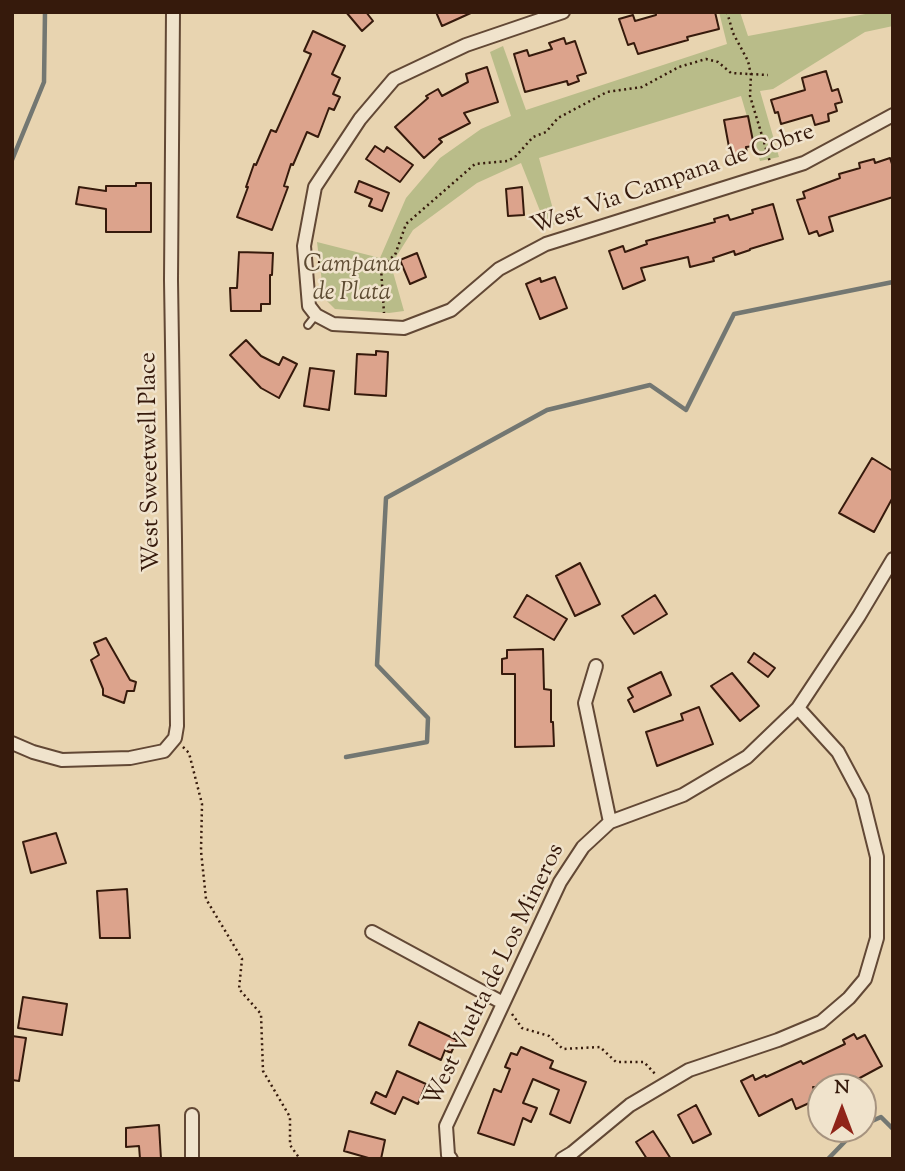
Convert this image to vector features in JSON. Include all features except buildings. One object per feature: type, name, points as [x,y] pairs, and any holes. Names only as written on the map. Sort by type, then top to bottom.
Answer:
[{"type":"street","name":"West Sweetwell Place","points":[[173,12],[170,280],[175,738]]},
{"type":"street","points":[[305,259],[304,246],[316,187],[360,119],[394,79],[466,45],[563,12]]},
{"type":"street","name":"West Via Campana de Cobre","points":[[305,259],[312,320],[333,324],[404,328],[451,310],[499,269],[546,244],[804,163],[893,115]]},
{"type":"street","points":[[596,666],[585,704],[610,822],[683,795],[747,757],[798,708],[893,559]]},
{"type":"street","points":[[562,1159],[630,1105],[689,1070],[778,1040],[821,1022],[849,998],[864,979],[877,938],[878,896],[874,845],[862,797],[838,752],[798,708]]},
{"type":"street","points":[[12,743],[62,760],[130,758],[164,751],[175,738]]},
{"type":"street","name":"West Vuelta de Los Mineros","points":[[447,1158],[446,1126],[561,882],[583,846],[610,822]]},
{"type":"street","points":[[372,932],[503,1003]]},
{"type":"street","points":[[192,1115],[192,1159]]},
{"type":"path","points":[[727,12],[733,33],[748,61],[751,75],[750,96],[774,172]]},
{"type":"path","points":[[305,259],[360,270],[381,266],[396,255],[406,224],[475,164],[508,161],[533,137],[546,132],[558,118],[607,92],[642,87],[679,67],[706,59],[718,62],[731,73],[768,75]]},
{"type":"path","points":[[381,266],[385,327]]},
{"type":"path","points":[[175,738],[189,753],[202,804],[201,851],[206,899],[242,959],[239,989],[261,1014],[263,1071],[290,1117],[290,1145],[300,1159]]},
{"type":"path","points":[[503,1003],[522,1028],[549,1036],[563,1049],[600,1047],[617,1062],[644,1062],[662,1086]]},
{"type":"green space","name":"Campana de Plata","points":[[719,12],[740,12],[748,36],[876,12],[893,12],[893,26],[865,32],[773,89],[760,91],[779,157],[760,161],[741,96],[539,158],[557,224],[546,226],[521,163],[477,183],[413,230],[391,265],[404,311],[389,313],[335,309],[324,298],[317,242],[380,258],[406,198],[440,158],[481,129],[511,116],[490,52],[503,46],[526,110],[727,44]]},
{"type":"waterway","points":[[12,160],[44,82],[45,12]]},
{"type":"waterway","points":[[346,757],[427,742],[428,718],[377,665],[386,498],[547,410],[650,385],[686,410],[734,314],[893,282]]},
{"type":"waterway","points":[[877,1119],[881,1117],[893,1129]]},
{"type":"waterway","points":[[828,1159],[843,1143]]}]
